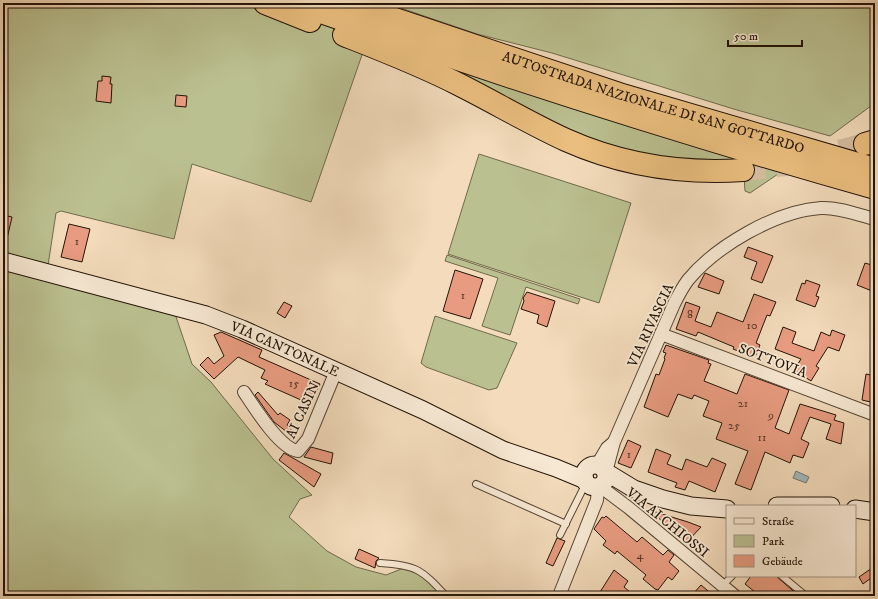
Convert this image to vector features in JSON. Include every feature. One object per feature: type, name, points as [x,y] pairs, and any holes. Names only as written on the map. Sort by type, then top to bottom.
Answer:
[{"type":"highway","points":[[265,3],[432,72],[550,132],[595,151],[635,163],[664,168],[708,171],[743,170]]},
{"type":"highway","points":[[295,3],[433,51],[580,99],[875,188]]},
{"type":"highway","name":"AUTOSTRADA NAZIONALE DI SAN GOTTARDO","points":[[347,3],[479,48],[678,112],[827,155]]},
{"type":"highway","points":[[827,155],[875,165]]},
{"type":"highway","points":[[827,155],[875,169]]},
{"type":"main road","name":"VIA CANTONALE","points":[[3,262],[206,315],[242,329],[462,428],[504,450],[556,468],[634,489],[683,505],[726,509]]},
{"type":"main road","points":[[856,509],[875,512]]},
{"type":"street","name":"VIA RIVASCIA","points":[[559,596],[597,500],[594,478],[614,442],[674,304],[688,280],[709,260],[739,238],[766,224],[809,210],[831,208],[875,219]]},
{"type":"street","name":"SOTTOVIA","points":[[661,334],[875,415]]},
{"type":"street","name":"AI CASIN","points":[[244,392],[277,436],[290,448],[298,451],[308,439],[336,371]]},
{"type":"street","name":"VIA AI CHIOSSI","points":[[594,478],[734,596]]},
{"type":"street","points":[[629,508],[634,489]]},
{"type":"lane","points":[[560,535],[594,478]]},
{"type":"lane","points":[[476,484],[566,524]]},
{"type":"lane","points":[[380,563],[401,564],[422,572],[432,580],[446,596]]},
{"type":"lane","points":[[722,586],[731,577]]},
{"type":"lane","points":[[783,577],[806,596]]},
{"type":"green space","points":[[6,3],[380,3],[311,202],[192,164],[174,239],[61,211],[56,213],[47,272],[172,305],[192,364],[211,382],[273,459],[312,495],[300,499],[289,517],[327,551],[356,567],[386,575],[409,566],[432,578],[444,596],[3,596],[3,9]]},
{"type":"green space","points":[[386,3],[875,3],[875,103],[830,136],[737,110],[552,53],[477,34]]},
{"type":"green space","points":[[428,62],[468,73],[741,160],[739,162],[620,156]]},
{"type":"green space","points":[[479,154],[631,203],[599,303],[448,254]]},
{"type":"green space","points":[[743,160],[781,172],[750,193],[745,191]]},
{"type":"green space","points":[[447,255],[580,299],[578,304],[526,287],[510,335],[482,326],[498,278],[445,261]]},
{"type":"green space","points":[[435,316],[517,343],[497,388],[489,390],[426,367],[421,363]]},
{"type":"water","points":[[796,471],[809,477],[806,483],[793,478]]},
{"type":"building","points":[[102,76],[111,77],[111,103],[96,101],[98,81],[102,81]]},
{"type":"building","points":[[176,95],[187,96],[186,107],[175,106]]},
{"type":"building","points":[[3,215],[12,217],[6,243],[3,243]]},
{"type":"building","points":[[69,224],[90,229],[82,262],[61,257]]},
{"type":"building","points":[[748,247],[773,256],[762,283],[751,279],[757,262],[744,257]]},
{"type":"building","points":[[865,263],[875,266],[875,284],[872,291],[857,285]]},
{"type":"building","points":[[455,270],[483,279],[470,319],[443,311]]},
{"type":"building","points":[[705,273],[724,281],[719,294],[698,287]]},
{"type":"building","points":[[806,280],[820,285],[816,296],[819,297],[815,307],[796,300],[802,283],[805,284]]},
{"type":"building","points":[[527,292],[555,301],[547,327],[537,323],[539,315],[521,309],[524,301],[523,298]]},
{"type":"building","points":[[754,294],[776,302],[770,316],[767,315],[756,343],[760,345],[756,355],[752,354],[751,356],[733,349],[734,347],[698,332],[696,336],[676,329],[686,302],[700,307],[695,321],[711,327],[717,312],[743,322]]},
{"type":"building","points":[[284,302],[292,306],[285,318],[277,313]]},
{"type":"building","points":[[783,327],[796,332],[792,343],[814,351],[821,332],[830,336],[832,330],[845,335],[839,351],[828,347],[816,366],[819,368],[811,381],[794,370],[801,359],[775,349]]},
{"type":"building","points":[[221,332],[262,350],[259,357],[320,384],[310,404],[265,384],[268,381],[261,378],[265,370],[238,357],[214,379],[200,365],[208,357],[214,364],[224,356],[214,335]]},
{"type":"building","points":[[666,345],[709,360],[708,363],[711,364],[704,381],[737,394],[745,374],[789,390],[775,428],[789,434],[800,404],[836,415],[834,420],[844,423],[841,444],[826,439],[831,424],[810,417],[801,439],[809,443],[803,458],[793,455],[790,463],[765,452],[751,490],[735,484],[748,451],[716,439],[722,423],[703,416],[709,401],[694,395],[692,399],[678,394],[668,417],[644,407],[656,374],[659,375],[665,359],[666,353],[663,352]]},
{"type":"building","points":[[866,374],[875,376],[875,403],[862,400]]},
{"type":"building","points":[[258,392],[278,415],[280,413],[290,420],[287,425],[293,432],[291,435],[274,422],[255,395]]},
{"type":"building","points":[[628,440],[641,446],[631,468],[618,463]]},
{"type":"building","points":[[311,447],[333,453],[331,464],[304,457]]},
{"type":"building","points":[[656,449],[671,455],[667,464],[682,470],[686,459],[707,467],[712,458],[726,464],[715,492],[689,481],[685,490],[675,487],[677,483],[648,472]]},
{"type":"building","points":[[284,453],[321,474],[314,487],[279,460]]},
{"type":"building","points":[[649,510],[688,522],[701,527],[687,542]]},
{"type":"building","points":[[606,516],[637,542],[642,537],[663,555],[668,550],[674,555],[669,562],[679,571],[672,580],[668,577],[658,590],[655,589],[643,579],[646,575],[617,551],[615,554],[603,545],[606,541],[594,529],[602,517],[604,518]]},
{"type":"building","points":[[557,538],[565,541],[553,566],[546,563]]},
{"type":"building","points":[[359,549],[379,558],[376,561],[375,568],[355,559]]},
{"type":"building","points":[[875,566],[875,575],[863,584],[859,577]]},
{"type":"building","points":[[614,570],[628,581],[624,587],[635,596],[605,596],[600,592]]},
{"type":"building","points":[[750,577],[777,577],[799,596],[760,596],[745,584]]},
{"type":"building","points":[[701,585],[714,596],[691,596]]},
{"type":"tunnel","points":[[743,170],[786,165],[865,144]]}]
